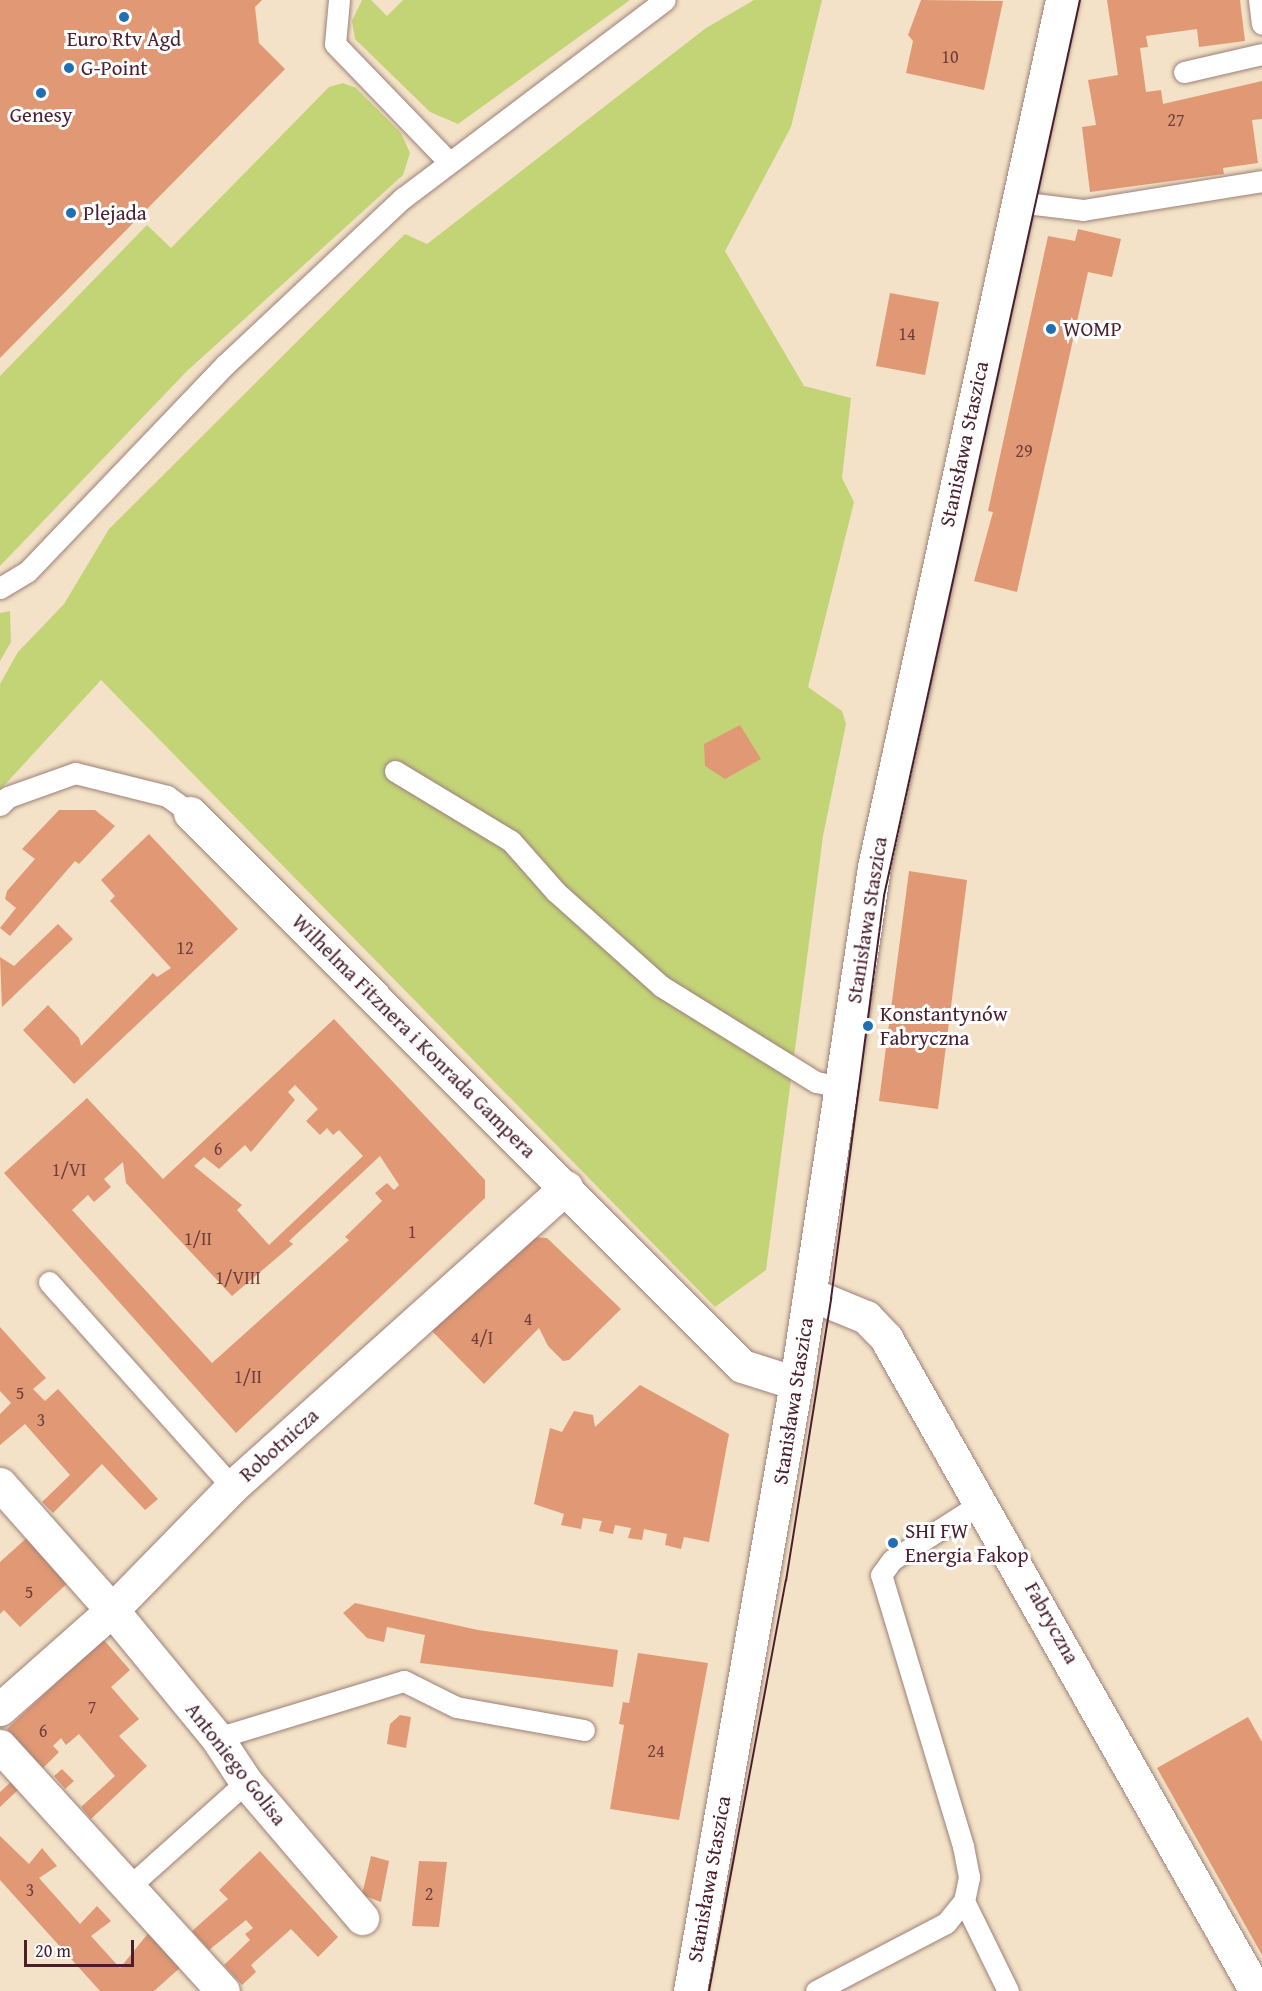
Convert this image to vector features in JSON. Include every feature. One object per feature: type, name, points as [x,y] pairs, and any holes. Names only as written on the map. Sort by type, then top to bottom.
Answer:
[{"type":"street","name":"Stanisława Staszica","points":[[690,1991],[796,1383],[878,845],[1062,0]]},
{"type":"street","name":"Wilhelma Fitznera i Konrada Gampera","points":[[190,813],[566,1187],[742,1366],[796,1383]]},
{"type":"street","name":"Robotnicza","points":[[0,1709],[112,1610],[232,1487],[566,1187]]},
{"type":"street","name":"Fabryczna","points":[[810,1294],[866,1317],[886,1338],[984,1502],[1256,1991]]},
{"type":"street","name":"Antoniego Golisa","points":[[0,1484],[112,1610],[218,1738],[246,1782],[362,1918]]},
{"type":"street","points":[[0,1746],[131,1885],[223,1991]]},
{"type":"lane","points":[[339,0],[335,44],[448,161]]},
{"type":"lane","points":[[0,588],[27,572],[226,364],[448,161],[664,0]]},
{"type":"lane","points":[[1259,0],[1262,24]]},
{"type":"lane","points":[[1184,72],[1262,54]]},
{"type":"lane","points":[[1018,202],[1083,210],[1262,181]]},
{"type":"lane","points":[[395,771],[511,841],[556,892],[661,986],[816,1082],[841,1087]]},
{"type":"lane","name":"Wilhelma Fitznera i Konrada Gampera","points":[[0,806],[8,797],[75,773],[167,796],[190,813]]},
{"type":"lane","points":[[49,1282],[232,1487]]},
{"type":"lane","points":[[816,1991],[946,1923],[964,1901],[969,1877],[963,1846],[881,1575],[892,1560],[984,1502]]},
{"type":"lane","points":[[218,1738],[404,1682],[456,1707],[584,1730]]},
{"type":"lane","points":[[131,1885],[246,1782]]},
{"type":"lane","points":[[964,1901],[1008,1991]]},
{"type":"green space","points":[[362,0],[371,0],[387,16],[403,0],[630,0],[458,124],[430,112],[355,39],[352,21]]},
{"type":"green space","points":[[754,0],[822,0],[791,127],[725,251],[804,386],[851,398],[842,478],[854,502],[808,687],[842,711],[846,724],[823,836],[766,1270],[715,1307],[101,680],[0,790],[0,684],[18,652],[64,604],[109,529],[405,234],[427,244],[706,28]]},
{"type":"green space","points":[[343,83],[356,88],[401,133],[410,153],[403,175],[187,371],[0,566],[0,376],[147,225],[171,248],[329,87]]},
{"type":"green space","points":[[10,611],[11,642],[0,661],[0,613]]},
{"type":"building","name":"Plejada","points":[[0,0],[262,0],[255,7],[259,43],[285,69],[0,358]]},
{"type":"building","points":[[921,0],[1003,1],[984,90],[906,73],[913,41],[908,35]]},
{"type":"building","points":[[1107,0],[1240,0],[1245,41],[1199,47],[1197,29],[1146,36],[1148,47],[1140,48],[1146,92],[1161,90],[1163,104],[1262,81],[1262,119],[1252,120],[1258,163],[1223,168],[1224,174],[1090,192],[1082,127],[1096,125],[1088,80],[1118,75]]},
{"type":"building","points":[[1078,229],[1121,239],[1112,277],[1088,272],[1017,592],[974,581],[993,512],[988,511],[1048,236],[1075,241]]},
{"type":"building","points":[[890,293],[939,302],[925,375],[876,366]]},
{"type":"building","points":[[740,725],[761,759],[725,779],[705,766],[704,744]]},
{"type":"building","points":[[59,810],[95,810],[115,826],[79,864],[75,861],[10,936],[0,928],[16,908],[5,899],[7,891],[35,859],[22,849]]},
{"type":"building","points":[[149,834],[238,929],[74,1084],[23,1030],[48,1005],[79,1038],[81,1046],[153,973],[157,977],[171,968],[110,901],[115,896],[101,880]]},
{"type":"building","points":[[909,871],[967,880],[938,1109],[879,1101]]},
{"type":"building","points":[[58,924],[73,939],[2,1007],[0,957],[14,966]]},
{"type":"building","points":[[334,1019],[485,1180],[485,1198],[236,1433],[4,1173],[87,1098],[163,1179]],"holes":[[[295,1085],[318,1109],[306,1121],[320,1135],[327,1128],[333,1135],[339,1130],[363,1156],[269,1245],[237,1210],[242,1205],[194,1166],[204,1157],[219,1169],[245,1145],[251,1152],[295,1100],[288,1092]],[[380,1156],[399,1185],[394,1190],[387,1183],[375,1193],[382,1201],[345,1237],[349,1240],[212,1363],[72,1210],[88,1195],[94,1202],[111,1187],[104,1179],[123,1162],[126,1183],[232,1296],[293,1244],[289,1241]]]},
{"type":"building","points":[[532,1237],[547,1238],[621,1309],[569,1360],[563,1361],[548,1346],[539,1328],[484,1384],[432,1331]]},
{"type":"building","points":[[0,1327],[46,1378],[33,1389],[45,1401],[58,1389],[158,1499],[145,1510],[102,1464],[53,1513],[42,1502],[70,1475],[25,1424],[0,1445],[0,1414],[11,1403],[0,1391]]},
{"type":"building","points":[[640,1385],[729,1434],[709,1542],[684,1537],[681,1549],[665,1545],[667,1534],[644,1529],[642,1540],[628,1538],[631,1528],[615,1525],[613,1534],[599,1531],[602,1521],[583,1518],[581,1529],[561,1525],[564,1514],[534,1504],[550,1428],[562,1432],[574,1411],[593,1415],[595,1427]]},
{"type":"building","points":[[31,1534],[72,1579],[20,1627],[4,1610],[0,1614],[0,1562]]},
{"type":"building","points":[[355,1603],[478,1630],[618,1650],[613,1687],[420,1663],[425,1635],[387,1627],[384,1642],[367,1638],[343,1613]]},
{"type":"building","points":[[103,1639],[130,1670],[111,1687],[139,1719],[119,1736],[147,1766],[91,1819],[81,1807],[115,1776],[79,1734],[66,1745],[61,1738],[53,1746],[59,1752],[43,1768],[7,1729]]},
{"type":"building","points":[[638,1653],[708,1663],[679,1820],[610,1809],[624,1725],[619,1724],[623,1702],[629,1703]]},
{"type":"building","points":[[400,1715],[411,1717],[406,1748],[387,1744],[390,1724]]},
{"type":"building","points":[[1248,1717],[1262,1742],[1262,1955],[1157,1768]]},
{"type":"building","points":[[62,1769],[74,1781],[65,1789],[54,1776]]},
{"type":"building","points":[[13,1780],[20,1788],[0,1807],[0,1792]]},
{"type":"building","points":[[0,1836],[29,1864],[42,1848],[57,1866],[39,1878],[80,1924],[97,1906],[111,1921],[91,1936],[120,1968],[150,1931],[182,1966],[154,1991],[100,1991],[0,1880]]},
{"type":"building","points":[[260,1851],[338,1937],[318,1957],[291,1929],[251,1965],[256,1972],[242,1985],[224,1965],[250,1940],[245,1934],[253,1928],[246,1920],[209,1950],[192,1931],[228,1899],[219,1890]]},
{"type":"building","points":[[371,1856],[389,1861],[381,1902],[362,1895]]},
{"type":"building","points":[[419,1861],[447,1862],[439,1927],[412,1926]]},
{"type":"tram line","points":[[709,1991],[786,1581],[831,1299],[884,896],[1080,0]]},
{"type":"place","name":"Euro Rtv Agd","points":[[124,17]]},
{"type":"place","name":"G-Point","points":[[69,68]]},
{"type":"place","name":"Genesy","points":[[41,93]]},
{"type":"place","name":"Plejada","points":[[71,213]]},
{"type":"place","name":"WOMP","points":[[1051,329]]},
{"type":"place","name":"Konstantynów Fabryczna","points":[[868,1026]]},
{"type":"place","name":"SHI FW Energia Fakop","points":[[893,1543]]}]
